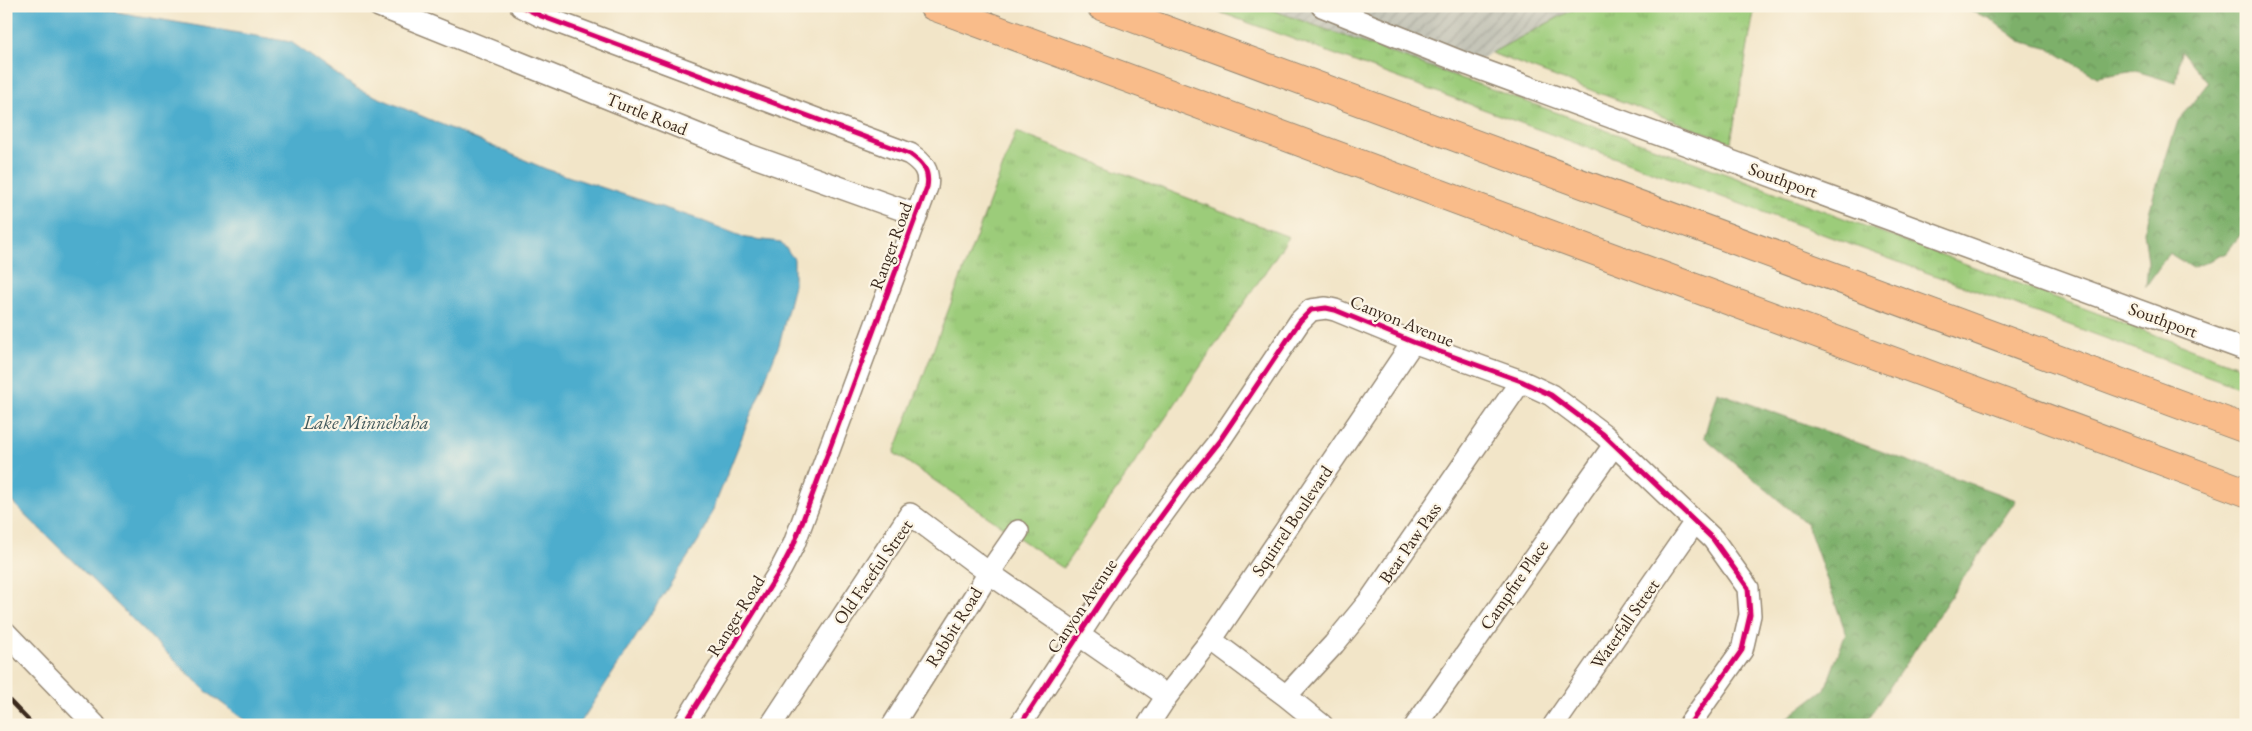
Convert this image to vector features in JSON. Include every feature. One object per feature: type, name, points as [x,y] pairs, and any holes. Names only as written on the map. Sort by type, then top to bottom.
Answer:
[{"type":"highway","points":[[933,6],[2246,492]]},
{"type":"highway","points":[[1101,6],[2246,429]]},
{"type":"street","name":"Turtle Road","points":[[379,6],[419,14],[749,155],[917,215]]},
{"type":"street","name":"Ranger Road","points":[[521,6],[541,16],[910,154],[924,165],[929,179],[794,544],[781,569],[684,725]]},
{"type":"street","name":"Southport","points":[[1322,6],[1469,65],[2246,350]]},
{"type":"street","name":"Canyon Avenue","points":[[1020,725],[1078,635],[1184,486],[1220,440],[1305,314],[1317,308],[1335,310],[1413,342],[1521,381],[1551,395],[1614,445],[1713,540],[1748,588],[1750,615],[1742,650],[1689,725]]},
{"type":"street","name":"Squirrel Boulevard","points":[[1167,696],[1211,640],[1413,342]]},
{"type":"street","name":"Bear Paw Pass","points":[[1286,696],[1334,644],[1370,600],[1521,381]]},
{"type":"street","name":"Campfire Place","points":[[1416,725],[1614,445]]},
{"type":"street","name":"Old Faceful Street","points":[[771,725],[910,514],[989,573],[1167,696]]},
{"type":"street","name":"Waterfall Street","points":[[1554,725],[1695,522]]},
{"type":"street","name":"Rabbit Road","points":[[892,725],[989,573],[1018,532]]},
{"type":"street","points":[[6,633],[95,725]]},
{"type":"street","points":[[1211,640],[1322,725]]},
{"type":"street","points":[[1148,725],[1167,696]]},
{"type":"shaded area","points":[[1261,6],[1580,6],[1491,53],[1455,75]]},
{"type":"green space","points":[[1203,6],[1261,6],[1694,162],[2246,369],[2246,390]]},
{"type":"green space","points":[[1580,6],[1755,6],[1731,142],[1491,53]]},
{"type":"green space","points":[[1956,6],[2246,6],[2246,159],[2243,164],[2246,177],[2246,228],[2226,253],[2193,268],[2169,253],[2146,286],[2148,261],[2144,232],[2154,194],[2178,121],[2208,83],[2181,51],[2176,83],[2136,71],[2097,77],[2050,49],[2020,41],[1989,18]]},
{"type":"green space","points":[[1016,132],[1289,237],[1063,568],[894,453]]},
{"type":"green space","points":[[1717,392],[2016,500],[1864,725],[1778,725],[1825,689],[1846,633],[1807,524],[1704,437]]},
{"type":"water","name":"Lake Minnehaha","points":[[6,6],[82,6],[291,42],[356,88],[546,169],[695,218],[746,238],[781,242],[794,259],[794,285],[779,345],[704,532],[579,725],[251,725],[207,692],[6,496]]},
{"type":"railway","points":[[6,697],[33,725]]},
{"type":"railway","points":[[6,719],[12,725]]},
{"type":"cycle path","points":[[521,6],[541,16],[910,154],[922,164],[927,176],[927,187],[794,544],[781,569],[684,725]]},
{"type":"cycle path","points":[[1020,725],[1119,574],[1184,485],[1220,440],[1300,321],[1311,310],[1326,308],[1521,381],[1551,395],[1603,434],[1713,539],[1748,588],[1750,615],[1742,650],[1689,725]]}]
